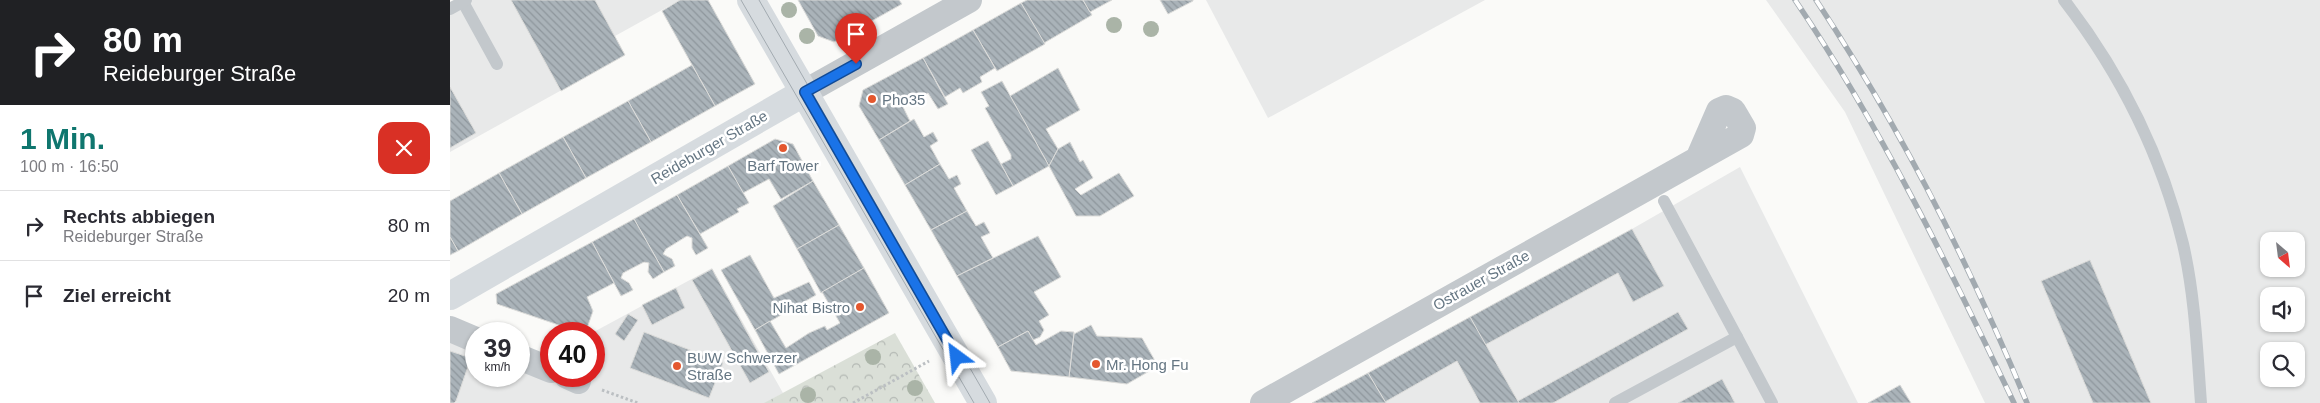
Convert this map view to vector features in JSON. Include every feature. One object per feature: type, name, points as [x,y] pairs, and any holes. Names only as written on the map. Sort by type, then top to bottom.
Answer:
[{"type":"street","points":[[751,0],[983,403]]},
{"type":"street","name":"Reideburger Straße","points":[[450,296],[969,0]]},
{"type":"street","name":"Ostrauer Straße","points":[[1263,403],[1699,157]]},
{"type":"street","points":[[450,329],[465,335]]},
{"type":"lane","points":[[2064,0],[2090,34],[2118,80],[2140,119],[2165,178],[2183,246],[2193,310],[2202,403]]},
{"type":"lane","points":[[450,9],[465,1],[497,64]]},
{"type":"lane","points":[[1664,201],[1772,403]]},
{"type":"lane","points":[[1615,403],[1737,337]]},
{"type":"path","points":[[854,403],[930,360]]},
{"type":"path","points":[[596,387],[638,403]]},
{"type":"shaded area","points":[[467,0],[680,0],[615,36],[625,55],[450,152],[450,9]]},
{"type":"shaded area","points":[[1206,0],[1485,0],[1268,118]]},
{"type":"shaded area","points":[[1766,0],[2320,0],[2320,403],[1985,403],[1845,112]]},
{"type":"shaded area","points":[[1740,167],[1858,403],[1312,403],[1632,229]]},
{"type":"shaded area","points":[[712,268],[783,393],[765,403],[450,403],[450,326],[465,332],[465,387],[530,387],[530,361],[540,368],[540,387],[605,387],[605,326]]},
{"type":"green space","points":[[895,333],[935,403],[764,403]]},
{"type":"building","points":[[511,0],[595,0],[625,55],[561,91]]},
{"type":"building","points":[[680,0],[708,0],[755,84],[715,106],[662,11]]},
{"type":"building","points":[[798,0],[899,0],[902,4],[834,42],[818,36]]},
{"type":"building","points":[[1027,0],[1083,0],[1092,15],[1044,43],[1021,3]]},
{"type":"building","points":[[1083,0],[1112,0],[1090,12]]},
{"type":"building","points":[[1160,0],[1193,0],[1193,1],[1168,14]]},
{"type":"building","points":[[1021,3],[1045,44],[997,71],[973,30]]},
{"type":"building","points":[[973,30],[995,68],[980,77],[982,82],[963,93],[960,88],[945,97],[923,58]]},
{"type":"building","points":[[923,58],[948,104],[938,109],[928,93],[903,107],[910,121],[879,140],[859,106],[863,90]]},
{"type":"building","points":[[692,65],[715,106],[651,142],[628,101]]},
{"type":"building","points":[[1058,68],[1080,110],[1046,129],[1058,149],[1049,166],[1010,96]]},
{"type":"building","points":[[1002,81],[1049,166],[1013,186],[1001,164],[1011,159],[1011,155],[985,108],[989,106],[981,92]]},
{"type":"building","points":[[450,87],[476,133],[450,148]]},
{"type":"building","points":[[628,101],[651,142],[586,178],[563,137]]},
{"type":"building","points":[[914,119],[924,137],[933,132],[938,141],[930,146],[940,164],[905,185],[879,140]]},
{"type":"building","points":[[563,137],[586,178],[522,214],[499,173]]},
{"type":"building","points":[[775,139],[793,144],[813,181],[781,199],[769,179],[743,193],[728,166]]},
{"type":"building","points":[[988,141],[1013,186],[996,195],[971,150]]},
{"type":"building","points":[[1070,142],[1080,162],[1083,160],[1093,178],[1075,189],[1081,195],[1119,173],[1134,196],[1100,216],[1076,216],[1049,166],[1058,149]]},
{"type":"building","points":[[940,164],[949,179],[957,175],[961,184],[954,188],[967,211],[931,230],[905,185]]},
{"type":"building","points":[[728,166],[749,203],[737,209],[739,212],[700,234],[677,195]]},
{"type":"building","points":[[499,173],[522,214],[458,251],[450,237],[450,201]]},
{"type":"building","points":[[813,181],[839,225],[797,249],[773,206]]},
{"type":"building","points":[[677,195],[708,248],[696,255],[692,248],[692,238],[687,236],[666,249],[663,254],[672,259],[675,266],[664,272],[634,219]]},
{"type":"building","points":[[967,211],[976,226],[984,222],[990,233],[981,237],[993,258],[957,276],[931,230]]},
{"type":"building","points":[[634,219],[664,272],[653,279],[648,272],[649,263],[644,262],[623,273],[621,278],[629,283],[633,290],[621,296],[592,242]]},
{"type":"building","points":[[839,225],[864,268],[821,293],[797,249]]},
{"type":"building","points":[[1632,229],[1664,286],[1633,302],[1618,273],[1485,345],[1470,317]]},
{"type":"building","points":[[1038,236],[1061,277],[1034,292],[1049,315],[1039,321],[1044,330],[1040,337],[1033,340],[1028,331],[998,347],[957,276]]},
{"type":"building","points":[[450,237],[458,251],[450,255]]},
{"type":"building","points":[[592,242],[614,283],[587,297],[593,311],[589,322],[550,322],[497,304],[496,294]]},
{"type":"building","points":[[750,255],[774,298],[809,282],[816,295],[755,330],[721,270]]},
{"type":"building","points":[[2090,260],[2151,403],[2093,403],[2041,281]]},
{"type":"building","points":[[864,268],[889,313],[779,374],[755,330],[770,321],[786,348],[809,333],[825,326],[827,330],[840,323],[822,292]]},
{"type":"building","points":[[712,269],[769,372],[750,383],[692,280]]},
{"type":"building","points":[[676,288],[685,308],[652,325],[642,305]]},
{"type":"building","points":[[1678,312],[1688,329],[1553,403],[1519,403],[1518,401]]},
{"type":"building","points":[[628,314],[638,320],[624,341],[615,334]]},
{"type":"building","points":[[1470,317],[1519,403],[1480,403],[1457,361],[1385,402],[1368,373]]},
{"type":"building","points":[[1091,325],[1097,336],[1142,338],[1158,366],[1127,384],[1069,377],[1074,334]]},
{"type":"building","points":[[1028,331],[1036,345],[1061,331],[1074,332],[1069,377],[1011,371],[998,347]]},
{"type":"building","name":"BUW Schwerzer Straße","points":[[644,332],[723,363],[709,398],[630,368]]},
{"type":"building","points":[[450,351],[465,356],[465,375],[456,401],[450,403]]},
{"type":"building","points":[[1368,373],[1386,403],[1312,403]]},
{"type":"building","points":[[1722,379],[1735,403],[1678,403]]},
{"type":"building","points":[[1900,385],[1911,403],[1868,403]]},
{"type":"tram line","points":[[741,0],[974,403]]},
{"type":"tram line","points":[[759,0],[990,403]]},
{"type":"railway","points":[[1795,0],[1885,147],[1938,248],[2014,403]]},
{"type":"railway","points":[[1816,0],[1876,97],[1931,197],[1957,247],[2027,403]]},
{"type":"place","name":"Pho35","points":[[872,99]]},
{"type":"place","name":"Barf Tower","points":[[783,148]]},
{"type":"place","name":"Nihat Bistro","points":[[860,307]]},
{"type":"place","name":"Mr. Hong Fu","points":[[1096,364]]},
{"type":"place","name":"BUW Schwerzer Straße","points":[[677,366]]},
{"type":"route","points":[[856,64],[805,92],[957,357]]}]
